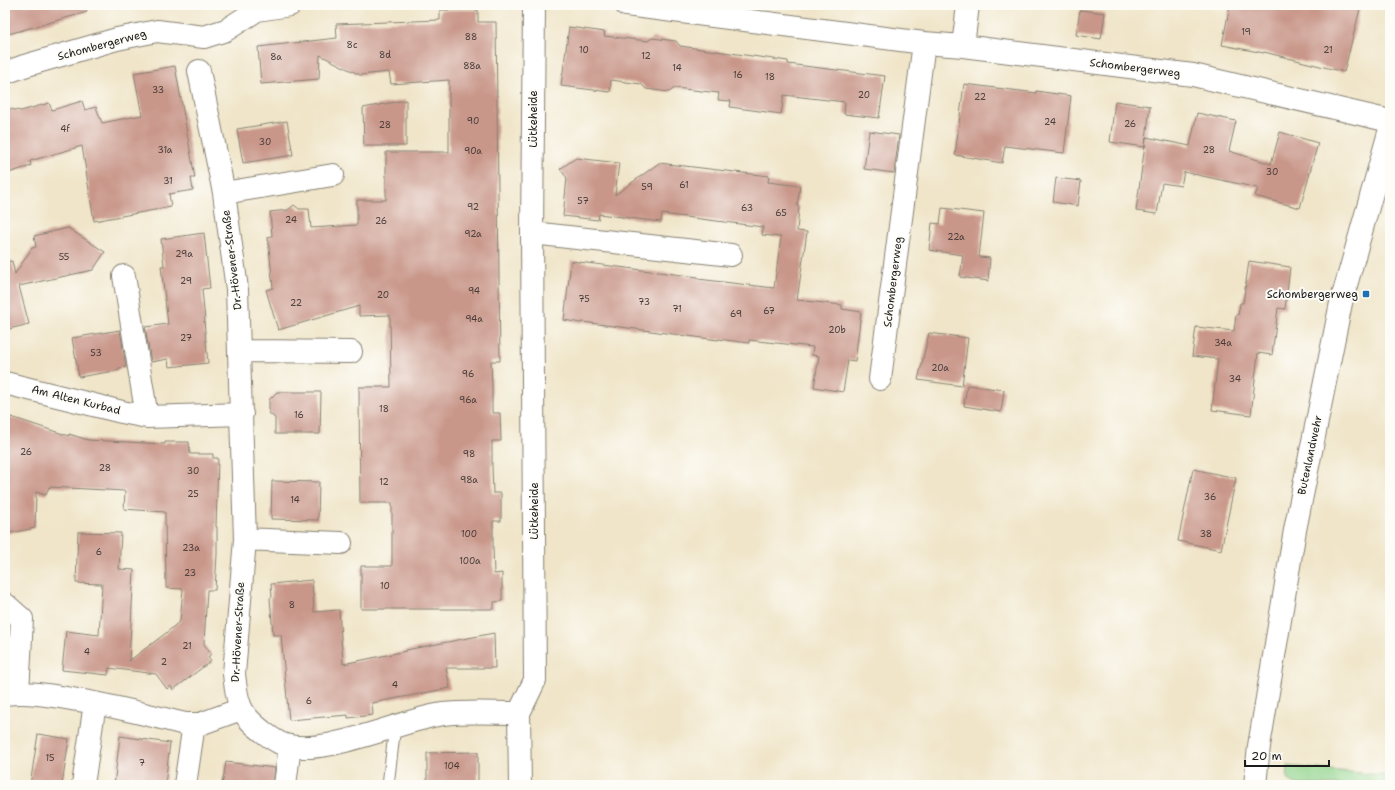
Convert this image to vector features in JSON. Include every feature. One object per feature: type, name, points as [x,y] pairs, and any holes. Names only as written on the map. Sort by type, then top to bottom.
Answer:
[{"type":"street","name":"Schombergerweg","points":[[5,73],[30,64],[118,39],[157,31],[204,37],[226,30],[257,10],[290,5]]},
{"type":"street","name":"Lütkeheide","points":[[520,785],[519,713],[535,680],[532,233],[534,5]]},
{"type":"street","name":"Schombergerweg","points":[[626,5],[924,43],[963,46],[1193,75],[1390,121]]},
{"type":"street","points":[[963,46],[968,5]]},
{"type":"street","name":"Schombergerweg","points":[[880,379],[924,43]]},
{"type":"street","name":"Dr.-Hövener-Straße","points":[[199,71],[224,193],[237,289],[245,539],[234,674],[236,696],[240,709],[252,724],[280,743],[290,746],[312,747],[335,744],[395,726],[443,714],[519,713]]},
{"type":"street","name":"Butenlandwehr","points":[[1255,785],[1258,746],[1295,530],[1341,303],[1390,129]]},
{"type":"street","points":[[224,193],[332,175]]},
{"type":"street","points":[[532,233],[731,255]]},
{"type":"street","points":[[124,276],[147,416]]},
{"type":"street","points":[[239,351],[351,352]]},
{"type":"street","name":"Am Alten Kurbad","points":[[5,383],[122,412],[147,416],[242,414]]},
{"type":"street","points":[[245,539],[341,543]]},
{"type":"street","points":[[5,604],[22,619],[12,694],[52,695],[95,703],[185,724],[200,724],[240,709]]},
{"type":"street","points":[[82,785],[95,703]]},
{"type":"street","points":[[185,785],[194,724]]},
{"type":"street","points":[[285,785],[290,746]]},
{"type":"lane","points":[[388,785],[395,726]]},
{"type":"green space","points":[[1288,766],[1390,776],[1390,785],[1297,785],[1287,779]]},
{"type":"building","points":[[5,5],[86,5],[87,12],[5,35]]},
{"type":"building","points":[[1230,5],[1361,5],[1344,72],[1264,52],[1222,45]]},
{"type":"building","points":[[440,10],[478,10],[478,22],[496,22],[500,361],[491,361],[492,413],[500,413],[501,441],[492,441],[492,467],[493,493],[501,493],[501,521],[493,521],[493,548],[494,574],[502,573],[502,601],[494,602],[494,609],[361,609],[361,566],[392,566],[392,503],[360,503],[359,391],[359,387],[391,387],[390,315],[359,316],[359,306],[278,330],[266,290],[273,288],[268,237],[272,236],[270,212],[288,210],[294,205],[299,209],[309,209],[311,228],[357,225],[357,200],[386,200],[386,152],[449,152],[449,80],[391,84],[389,72],[360,75],[320,55],[319,79],[261,84],[258,47],[337,38],[336,24],[440,20]]},
{"type":"building","points":[[1080,10],[1105,13],[1101,39],[1076,35]]},
{"type":"building","points":[[569,27],[605,32],[604,36],[648,41],[652,38],[676,41],[680,46],[788,61],[788,64],[885,76],[879,118],[844,114],[845,102],[784,95],[781,114],[730,107],[731,101],[718,100],[719,93],[675,88],[669,92],[646,89],[641,84],[611,80],[610,92],[561,86]]},
{"type":"building","points":[[175,66],[195,178],[191,178],[193,190],[169,194],[171,207],[94,221],[82,146],[30,161],[31,166],[5,174],[5,108],[21,111],[49,103],[52,110],[82,101],[85,110],[96,107],[102,123],[142,115],[134,73]]},
{"type":"building","points":[[964,84],[1071,96],[1064,153],[1005,146],[1002,163],[955,155]]},
{"type":"building","points":[[406,100],[406,146],[364,146],[363,108]]},
{"type":"building","points":[[1115,101],[1150,106],[1145,147],[1110,142]]},
{"type":"building","points":[[1197,113],[1236,121],[1229,151],[1271,164],[1280,132],[1318,143],[1300,208],[1255,196],[1258,188],[1184,172],[1181,186],[1162,183],[1157,214],[1136,211],[1146,137],[1190,146]]},
{"type":"building","points":[[287,121],[293,155],[243,163],[237,129]]},
{"type":"building","points":[[869,131],[899,135],[894,173],[864,169]]},
{"type":"building","points":[[576,158],[619,163],[615,195],[659,163],[769,176],[768,182],[800,186],[797,206],[799,207],[797,231],[807,232],[797,300],[842,305],[842,309],[861,312],[855,361],[848,360],[843,392],[814,387],[819,356],[812,355],[813,347],[749,340],[749,343],[718,340],[564,320],[571,261],[774,288],[781,237],[762,235],[763,227],[662,214],[661,222],[599,214],[598,220],[563,216],[567,178],[560,169]]},
{"type":"building","points":[[1056,178],[1081,181],[1078,206],[1053,202]]},
{"type":"building","points":[[942,208],[984,213],[979,257],[990,258],[988,281],[960,277],[963,255],[929,250],[932,223],[940,224]]},
{"type":"building","points":[[68,228],[105,252],[93,270],[19,286],[29,324],[5,330],[5,262],[12,261],[15,274],[32,248],[36,247],[34,236]]},
{"type":"building","points":[[204,233],[210,288],[202,289],[208,363],[169,367],[168,359],[151,362],[145,327],[168,324],[161,266],[164,266],[161,239]]},
{"type":"building","points":[[1249,261],[1290,267],[1285,309],[1278,308],[1272,355],[1258,353],[1251,415],[1212,410],[1218,359],[1192,356],[1196,327],[1234,331],[1236,315],[1238,315],[1240,303],[1243,303]]},
{"type":"building","points":[[120,330],[126,367],[119,368],[120,370],[79,377],[72,338]]},
{"type":"building","points":[[929,333],[968,338],[962,386],[918,380]]},
{"type":"building","points":[[967,385],[1004,390],[1001,412],[964,406]]},
{"type":"building","points":[[277,392],[321,392],[320,434],[275,434],[275,418],[269,413],[269,400]]},
{"type":"building","points":[[5,415],[69,436],[69,434],[88,440],[165,444],[165,442],[189,442],[190,454],[213,454],[213,458],[218,458],[215,590],[207,590],[204,644],[211,654],[208,657],[211,661],[173,690],[171,686],[167,689],[156,674],[109,668],[108,675],[62,670],[66,631],[99,635],[102,584],[76,583],[78,532],[121,533],[119,569],[134,570],[129,661],[180,621],[183,589],[166,588],[165,512],[124,509],[125,491],[49,487],[46,495],[36,492],[35,528],[5,534]]},
{"type":"building","points":[[1193,469],[1236,478],[1221,550],[1178,541]]},
{"type":"building","points":[[272,481],[319,482],[318,520],[271,519]]},
{"type":"building","points":[[312,580],[314,612],[339,610],[343,664],[494,633],[495,668],[446,668],[450,688],[372,703],[373,715],[348,718],[348,715],[289,720],[281,635],[273,635],[270,598],[272,597],[271,584]]},
{"type":"building","points":[[38,734],[69,739],[62,785],[30,785]]},
{"type":"building","points":[[120,736],[170,743],[165,785],[114,785]]},
{"type":"building","points":[[478,752],[478,785],[427,785],[427,753]]},
{"type":"building","points":[[226,762],[275,768],[273,785],[222,785]]},
{"type":"place","name":"Schombergerweg","points":[[1366,294]]}]
